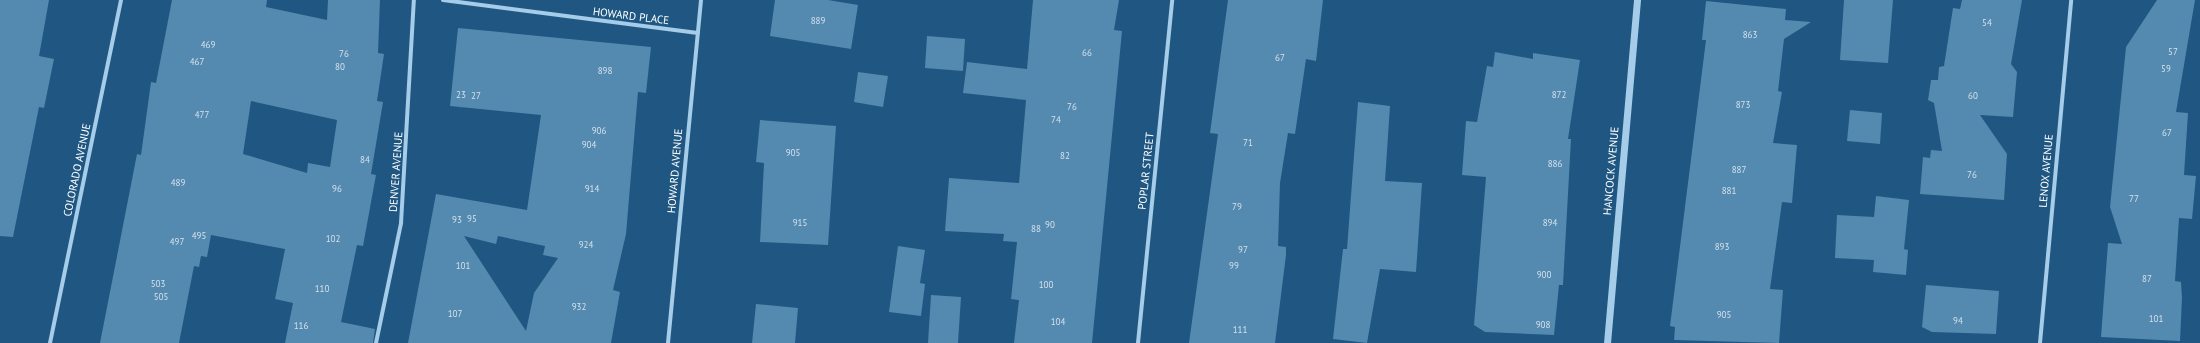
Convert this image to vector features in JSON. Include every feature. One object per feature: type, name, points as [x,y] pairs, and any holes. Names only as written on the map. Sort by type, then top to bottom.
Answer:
[{"type":"street","name":"COLORADO AVENUE","points":[[50,343],[121,0]]},
{"type":"street","name":"DENVER AVENUE","points":[[376,343],[401,224],[414,0]]},
{"type":"street","name":"HOWARD PLACE","points":[[444,0],[698,33]]},
{"type":"street","name":"HOWARD AVENUE","points":[[668,343],[701,0]]},
{"type":"street","name":"POPLAR STREET","points":[[1138,343],[1172,0]]},
{"type":"street","name":"HANCOCK AVENUE","points":[[1607,343],[1637,0]]},
{"type":"street","name":"LENOX AVENUE","points":[[2040,343],[2071,0]]},
{"type":"building","points":[[0,0],[49,0],[39,56],[54,59],[44,108],[39,107],[13,237],[0,236]]},
{"type":"building","points":[[172,0],[267,0],[266,7],[327,20],[328,0],[380,0],[378,53],[384,54],[377,101],[383,102],[371,174],[376,175],[363,246],[357,245],[341,322],[375,329],[373,343],[285,343],[293,303],[275,299],[285,249],[211,235],[207,257],[201,256],[199,267],[194,266],[179,343],[100,343],[137,154],[141,155],[151,82],[156,83]],"holes":[[[251,101],[337,120],[330,167],[308,163],[307,173],[243,154]]]},
{"type":"building","points":[[775,0],[828,0],[858,5],[851,49],[770,36]]},
{"type":"building","points":[[1033,0],[1119,0],[1114,30],[1122,31],[1092,343],[1014,343],[1019,300],[1011,299],[1017,242],[1003,241],[1004,234],[945,231],[949,178],[1019,183],[1026,100],[963,93],[967,62],[1027,69]]},
{"type":"building","points":[[1228,0],[1323,0],[1316,61],[1306,59],[1295,134],[1288,133],[1280,183],[1278,246],[1286,247],[1286,255],[1275,343],[1189,343],[1218,134],[1210,133]]},
{"type":"building","points":[[1844,0],[1893,0],[1888,63],[1840,60]]},
{"type":"building","points":[[1962,0],[2022,0],[2011,64],[2017,72],[2013,117],[1980,115],[2007,154],[2004,200],[1920,194],[1923,157],[1930,158],[1931,150],[1942,151],[1934,103],[1928,100],[1931,80],[1938,80],[1939,67],[1944,66],[1953,8],[1960,9]]},
{"type":"building","points":[[2157,0],[2195,0],[2176,112],[2188,113],[2184,175],[2196,176],[2192,219],[2179,218],[2175,281],[2181,282],[2182,298],[2180,341],[2101,337],[2108,243],[2122,244],[2110,207],[2126,47]]},
{"type":"building","points":[[1706,1],[1786,9],[1785,20],[1811,22],[1784,39],[1778,91],[1782,92],[1773,143],[1797,145],[1792,203],[1782,202],[1770,289],[1783,290],[1779,343],[1674,340],[1675,327],[1670,326],[1706,40],[1702,40]]},
{"type":"building","points":[[458,28],[651,47],[646,93],[638,92],[626,234],[613,290],[620,292],[611,343],[408,343],[436,194],[527,210],[541,115],[450,106]],"holes":[[[464,236],[496,244],[498,236],[545,246],[543,255],[558,258],[534,293],[526,331]]]},
{"type":"building","points":[[927,36],[965,39],[963,71],[925,68]]},
{"type":"building","points":[[1495,52],[1533,59],[1533,53],[1580,60],[1568,139],[1571,139],[1563,285],[1559,285],[1554,335],[1485,332],[1474,325],[1486,177],[1462,175],[1466,121],[1477,122],[1487,66],[1493,67]]},
{"type":"building","points":[[858,72],[888,76],[883,107],[854,102]]},
{"type":"building","points":[[1358,102],[1390,106],[1385,181],[1422,183],[1416,272],[1380,269],[1367,343],[1333,339],[1343,249],[1347,249]]},
{"type":"building","points":[[1850,110],[1882,113],[1880,144],[1847,141]]},
{"type":"building","points":[[760,120],[836,126],[828,245],[760,242],[764,163],[756,162]]},
{"type":"building","points":[[1876,196],[1909,200],[1904,249],[1908,250],[1906,275],[1873,272],[1874,260],[1835,258],[1837,215],[1874,217]]},
{"type":"building","points":[[898,246],[925,250],[920,283],[925,284],[921,316],[889,312]]},
{"type":"building","points":[[1926,285],[1999,291],[1996,334],[1932,332],[1922,327]]},
{"type":"building","points":[[931,295],[961,297],[958,343],[928,343]]},
{"type":"building","points":[[756,304],[798,308],[795,343],[752,343]]}]
